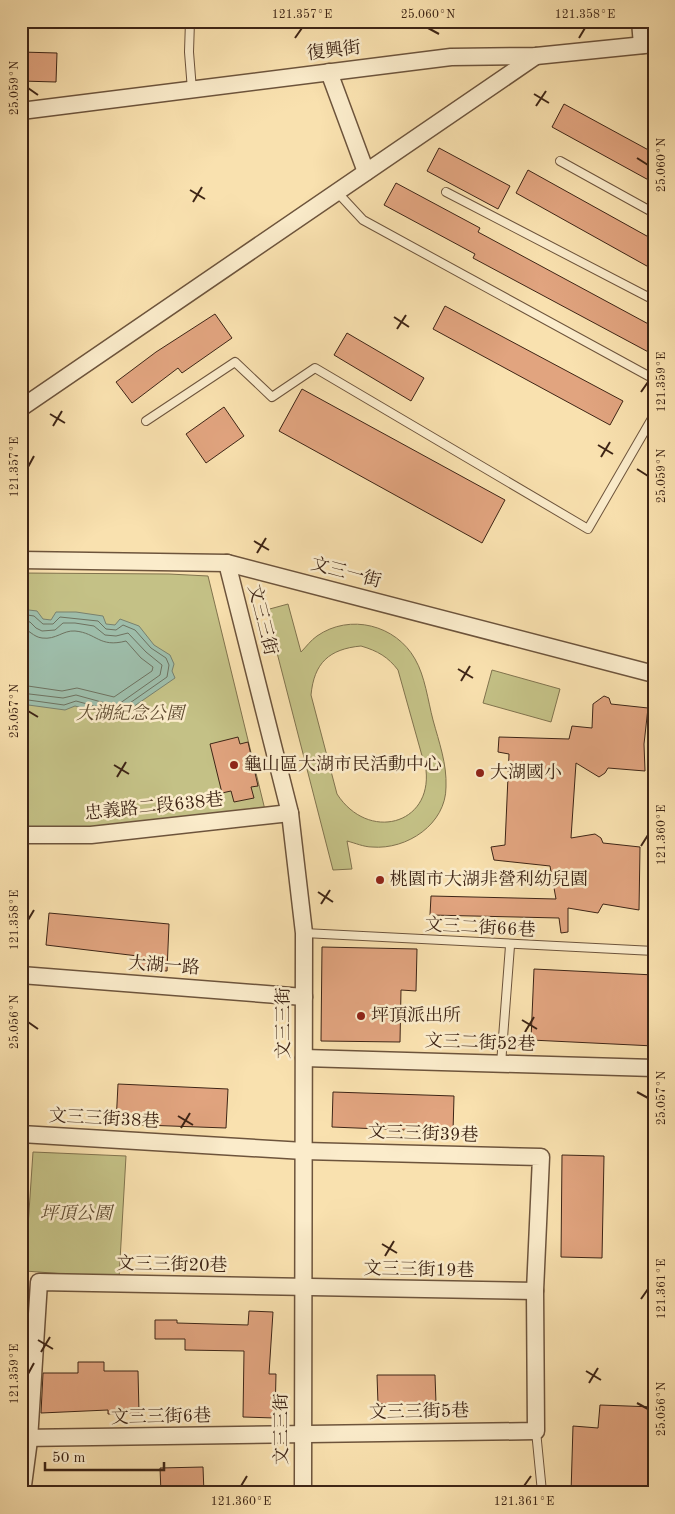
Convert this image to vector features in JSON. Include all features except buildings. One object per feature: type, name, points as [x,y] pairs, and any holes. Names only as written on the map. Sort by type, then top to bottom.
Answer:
[{"type":"street","points":[[640,21],[648,45]]},
{"type":"street","name":"復興街","points":[[21,111],[451,58],[536,56],[648,45]]},
{"type":"street","points":[[21,408],[536,56]]},
{"type":"street","points":[[329,72],[366,172]]},
{"type":"street","name":"文三一街","points":[[21,560],[227,563],[654,674]]},
{"type":"street","name":"文三三街","points":[[227,563],[290,813],[304,933],[303,1493]]},
{"type":"street","name":"忠義路二段638巷","points":[[21,834],[91,835],[290,813]]},
{"type":"street","name":"大湖一路","points":[[21,975],[304,997]]},
{"type":"street","name":"文三二街52巷","points":[[304,1058],[654,1068]]},
{"type":"street","name":"文三三街38巷","points":[[21,1134],[304,1151]]},
{"type":"street","name":"文三三街39巷","points":[[304,1151],[542,1157],[535,1291]]},
{"type":"street","name":"文三三街20巷","points":[[25,1439],[39,1282],[303,1288]]},
{"type":"street","name":"文三三街19巷","points":[[303,1288],[535,1291]]},
{"type":"street","points":[[535,1291],[536,1431]]},
{"type":"street","name":"文三三街5巷","points":[[302,1433],[536,1431]]},
{"type":"street","name":"文三三街6巷","points":[[25,1439],[302,1433]]},
{"type":"street","points":[[22,1493],[25,1439]]},
{"type":"lane","points":[[190,21],[189,52],[192,90]]},
{"type":"lane","points":[[560,161],[654,213]]},
{"type":"lane","points":[[337,192],[363,220],[654,379]]},
{"type":"lane","points":[[446,192],[654,300]]},
{"type":"lane","points":[[146,421],[235,362],[272,397],[315,368],[588,529],[654,415]]},
{"type":"lane","name":"文三二街66巷","points":[[304,933],[510,946],[654,951]]},
{"type":"lane","points":[[501,1064],[510,946]]},
{"type":"lane","points":[[536,1431],[542,1492]]},
{"type":"green space","name":"大湖紀念公園","points":[[21,573],[208,576],[266,814],[21,833]]},
{"type":"green space","points":[[288,604],[301,652],[315,638],[330,629],[344,625],[358,624],[371,626],[396,638],[407,647],[421,673],[444,761],[446,787],[444,800],[432,823],[411,839],[385,847],[369,847],[347,841],[352,869],[333,870],[266,610]],"holes":[[[361,646],[378,652],[398,670],[426,770],[425,789],[419,804],[409,814],[395,821],[380,822],[365,818],[350,809],[337,794],[311,695],[316,674],[325,660],[340,650]]]},
{"type":"green space","points":[[492,670],[560,689],[551,722],[483,703]]},
{"type":"green space","name":"坪頂公園","points":[[33,1152],[126,1156],[119,1278],[25,1271]]},
{"type":"water","points":[[21,609],[37,611],[43,619],[51,620],[56,612],[76,612],[103,616],[106,624],[115,625],[120,619],[139,626],[154,645],[170,655],[174,664],[172,671],[175,678],[117,718],[75,706],[65,710],[21,704]]},
{"type":"place","name":"龜山區大湖市民活動中心","points":[[234,765]]},
{"type":"place","name":"大湖國小","points":[[480,773]]},
{"type":"place","name":"桃園市大湖非營利幼兒園","points":[[380,880]]},
{"type":"place","name":"坪頂派出所","points":[[361,1016]]}]
